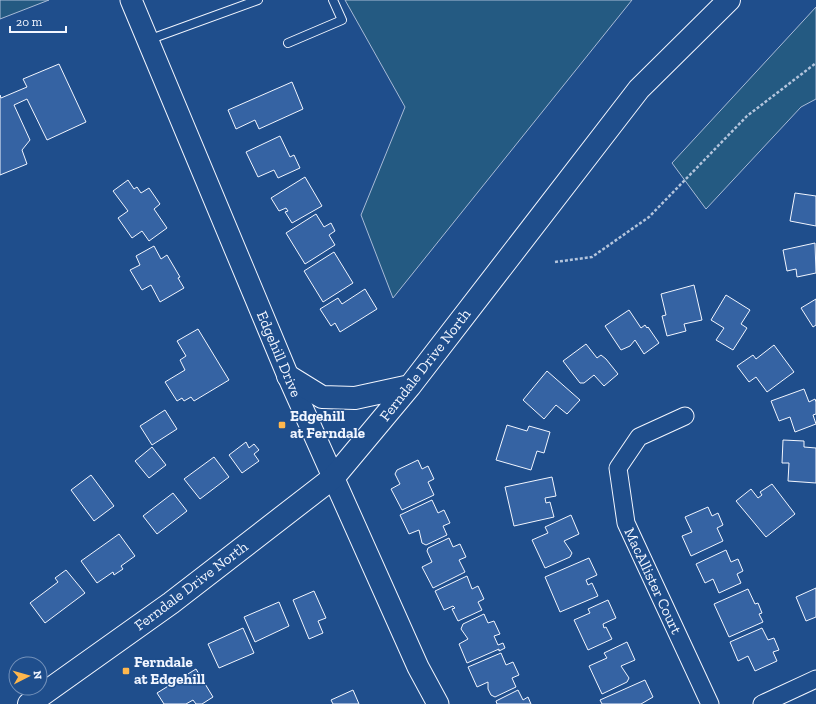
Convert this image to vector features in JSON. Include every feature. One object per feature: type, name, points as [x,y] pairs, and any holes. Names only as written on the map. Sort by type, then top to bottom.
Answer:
[{"type":"main road","name":"Ferndale Drive North","points":[[28,704],[171,603],[334,477],[410,386],[639,89],[730,0]]},
{"type":"main road","points":[[288,376],[322,397],[355,398],[410,386]]},
{"type":"street","name":"Edgehill Drive","points":[[131,0],[288,376],[418,667],[438,704]]},
{"type":"street","name":"MacAllister Court","points":[[685,416],[639,437],[618,468],[626,523],[710,704]]},
{"type":"street","points":[[762,704],[816,679]]},
{"type":"lane","points":[[148,40],[258,0]]},
{"type":"lane","points":[[288,43],[342,20],[333,0]]},
{"type":"path","points":[[555,262],[592,257],[649,217],[747,116],[816,63]]},
{"type":"shaded area","points":[[0,0],[49,0],[0,19]]},
{"type":"shaded area","points":[[345,0],[632,0],[393,298],[361,215],[405,107]]},
{"type":"shaded area","points":[[816,7],[816,99],[801,107],[706,209],[672,163]]},
{"type":"building","points":[[59,64],[86,122],[47,140],[27,99],[14,105],[30,140],[22,150],[27,164],[0,175],[0,95],[1,98],[27,87],[23,79]]},
{"type":"building","points":[[292,82],[303,109],[259,129],[255,120],[236,129],[228,110]]},
{"type":"building","points":[[280,136],[290,157],[294,155],[300,168],[278,178],[274,170],[258,177],[246,152]]},
{"type":"building","points":[[305,177],[322,206],[292,223],[285,212],[288,211],[286,208],[279,211],[271,198]]},
{"type":"building","points":[[128,180],[134,189],[137,187],[141,193],[149,188],[160,204],[154,209],[167,228],[149,241],[142,231],[132,238],[118,218],[128,211],[113,191]]},
{"type":"building","points":[[795,193],[816,196],[816,226],[790,221]]},
{"type":"building","points":[[316,214],[324,227],[331,223],[335,231],[329,235],[335,245],[305,264],[286,233]]},
{"type":"building","points":[[815,243],[816,273],[797,277],[796,269],[787,271],[783,250]]},
{"type":"building","points":[[154,246],[161,259],[167,255],[180,277],[178,278],[184,288],[160,302],[151,285],[142,290],[130,270],[140,265],[136,256]]},
{"type":"building","points":[[334,252],[353,283],[323,302],[304,271]]},
{"type":"building","points":[[694,285],[702,320],[684,324],[686,331],[667,336],[662,316],[666,315],[661,294]]},
{"type":"building","points":[[365,289],[377,309],[340,332],[335,323],[331,326],[320,309],[338,298],[342,304]]},
{"type":"building","points":[[726,295],[750,310],[741,324],[747,328],[733,350],[716,340],[724,328],[711,320]]},
{"type":"building","points":[[816,299],[816,325],[813,327],[801,308]]},
{"type":"building","points":[[629,310],[641,328],[645,325],[647,328],[648,327],[659,343],[644,354],[635,340],[630,346],[621,350],[605,326]]},
{"type":"building","points":[[198,329],[229,380],[194,401],[191,397],[184,401],[182,398],[177,401],[165,382],[185,370],[180,360],[186,356],[177,341]]},
{"type":"building","points":[[586,344],[597,358],[601,355],[606,359],[618,374],[604,386],[594,375],[584,383],[580,383],[563,361]]},
{"type":"building","points":[[774,345],[794,372],[767,392],[756,377],[749,382],[737,366],[753,355],[756,359]]},
{"type":"building","points":[[547,371],[580,400],[567,414],[556,405],[544,419],[523,400]]},
{"type":"building","points":[[804,389],[809,402],[815,399],[816,414],[813,415],[816,424],[795,432],[790,417],[779,421],[771,401]]},
{"type":"building","points":[[165,410],[177,429],[152,445],[140,426]]},
{"type":"building","points":[[507,425],[527,431],[529,426],[550,432],[544,453],[537,451],[531,470],[496,460]]},
{"type":"building","points":[[783,440],[804,441],[804,447],[816,448],[816,483],[788,481],[789,463],[782,463]]},
{"type":"building","points":[[246,442],[249,448],[254,444],[259,450],[254,454],[259,461],[242,473],[229,455]]},
{"type":"building","points":[[152,447],[166,465],[149,478],[135,461]]},
{"type":"building","points":[[214,457],[229,477],[200,499],[184,479]]},
{"type":"building","points":[[418,460],[422,469],[428,466],[434,479],[428,482],[434,495],[402,510],[391,489],[400,484],[395,474],[397,470]]},
{"type":"building","points":[[91,475],[114,506],[94,521],[71,490]]},
{"type":"building","points":[[552,477],[556,496],[545,498],[546,503],[550,502],[554,517],[514,526],[505,487]]},
{"type":"building","points":[[772,484],[795,514],[766,537],[736,501],[751,489],[758,498],[762,495],[760,492]]},
{"type":"building","points":[[173,493],[187,511],[157,534],[143,516]]},
{"type":"building","points":[[432,500],[438,513],[444,510],[450,523],[443,526],[447,535],[426,545],[422,543],[419,530],[409,534],[400,515]]},
{"type":"building","points":[[708,507],[712,516],[718,513],[723,525],[717,528],[723,541],[691,556],[682,536],[692,532],[685,517]]},
{"type":"building","points":[[571,515],[579,534],[564,541],[572,553],[570,557],[545,568],[532,540],[548,533],[545,527]]},
{"type":"building","points":[[119,534],[135,556],[121,566],[123,569],[114,575],[113,572],[97,583],[81,561]]},
{"type":"building","points":[[449,538],[453,547],[460,544],[466,557],[459,560],[465,572],[433,588],[422,567],[432,562],[427,551],[428,548]]},
{"type":"building","points":[[726,550],[731,562],[738,559],[743,571],[737,574],[741,583],[719,593],[713,579],[705,583],[696,564]]},
{"type":"building","points":[[589,558],[597,575],[586,580],[588,585],[592,583],[598,596],[560,612],[545,577]]},
{"type":"building","points":[[66,570],[85,593],[45,623],[30,603],[58,582],[55,578]]},
{"type":"building","points":[[467,576],[472,589],[478,586],[484,599],[478,602],[482,610],[458,621],[452,609],[455,608],[453,606],[444,610],[435,591]]},
{"type":"building","points":[[816,588],[816,617],[806,621],[796,597]]},
{"type":"building","points":[[748,589],[755,604],[758,603],[762,613],[759,614],[763,622],[729,637],[714,604]]},
{"type":"building","points":[[314,591],[326,618],[318,621],[323,633],[309,639],[293,600]]},
{"type":"building","points":[[608,600],[616,618],[603,624],[604,628],[606,627],[612,639],[588,650],[574,620],[590,613],[588,609]]},
{"type":"building","points":[[279,602],[289,626],[255,642],[244,617]]},
{"type":"building","points":[[484,614],[488,623],[494,621],[500,634],[494,636],[498,645],[503,643],[505,648],[499,651],[499,649],[467,663],[459,644],[468,639],[461,629],[463,624]]},
{"type":"building","points":[[243,628],[254,653],[219,668],[208,644]]},
{"type":"building","points":[[762,628],[768,640],[774,638],[779,650],[773,652],[777,661],[755,671],[748,656],[738,661],[730,642]]},
{"type":"building","points":[[627,642],[635,660],[621,666],[629,678],[627,682],[602,694],[589,666],[607,658],[604,653]]},
{"type":"building","points":[[501,653],[506,665],[513,662],[519,675],[512,678],[516,687],[495,697],[491,695],[488,689],[488,682],[477,687],[468,667]]},
{"type":"building","points":[[196,669],[213,697],[202,704],[196,704],[193,700],[186,704],[164,704],[157,693]]},
{"type":"building","points":[[645,680],[653,697],[641,704],[602,704],[600,700]]},
{"type":"building","points":[[353,690],[359,704],[333,704],[331,700]]},
{"type":"building","points":[[518,690],[523,700],[528,697],[531,704],[497,704],[496,701]]},
{"type":"place","name":"Edgehill at Ferndale","points":[[282,425]]},
{"type":"place","name":"Ferndale at Edgehill","points":[[126,671]]}]
